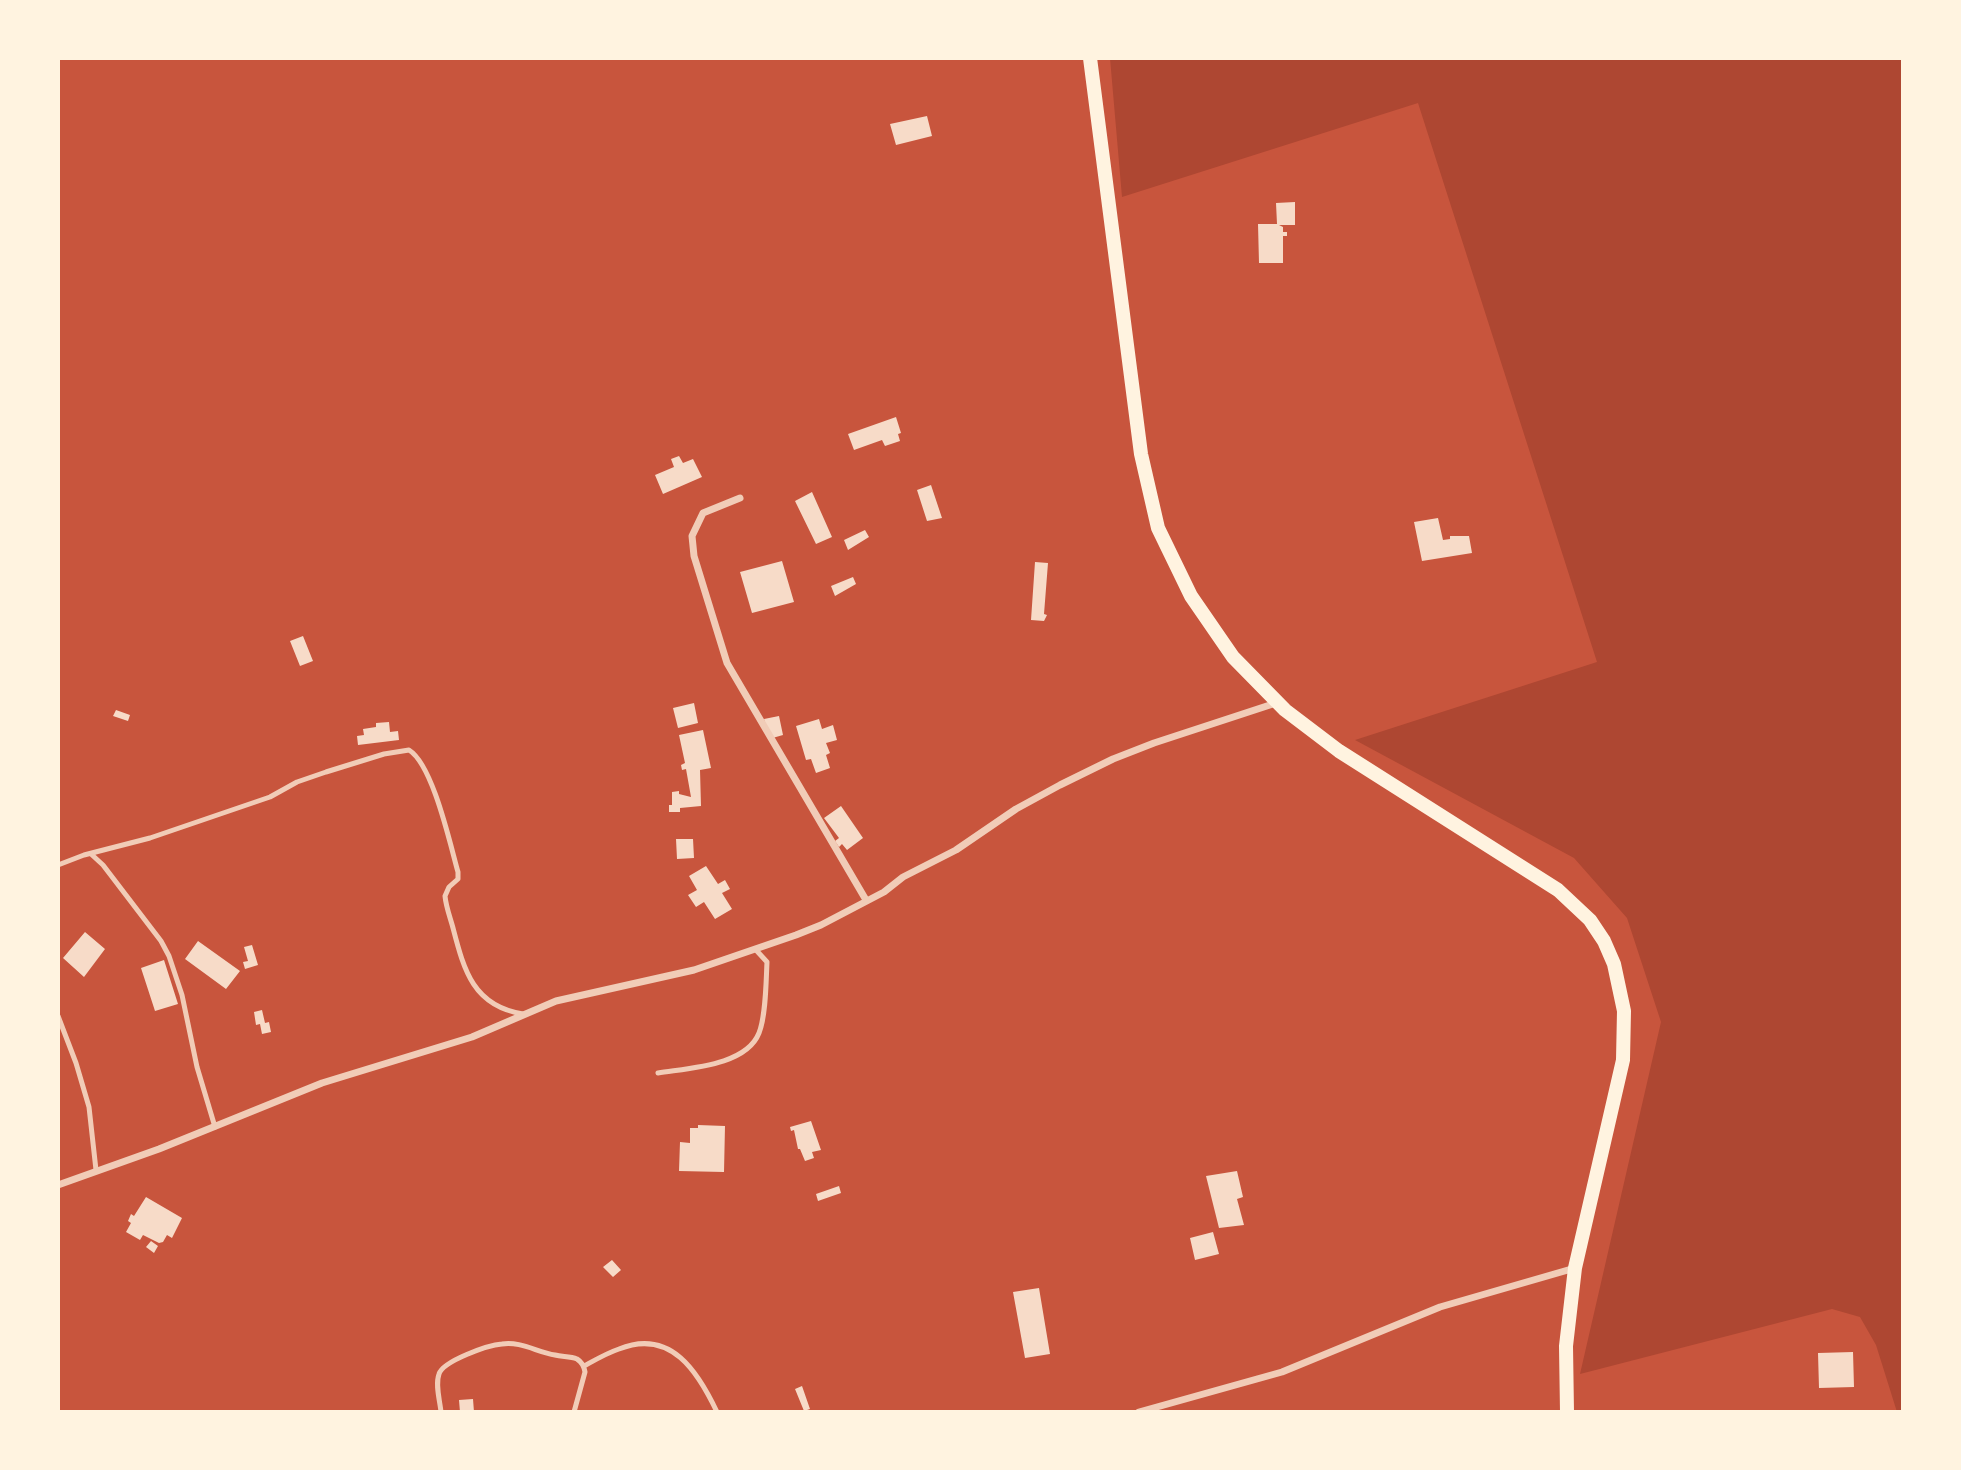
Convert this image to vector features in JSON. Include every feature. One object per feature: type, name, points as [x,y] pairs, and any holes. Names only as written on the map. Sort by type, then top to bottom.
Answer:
[{"type":"main road","points":[[1090,58],[1134,408],[1148,491],[1158,528],[1191,596],[1233,657],[1276,702],[1339,751],[1558,890],[1590,920],[1604,941],[1614,964],[1624,1012],[1623,1060],[1575,1268],[1566,1346],[1567,1412]]},
{"type":"street","points":[[740,498],[704,513],[692,536],[698,569],[727,663],[866,900]]},
{"type":"street","points":[[58,1185],[215,1127],[322,1083],[472,1037],[556,1001],[694,970],[821,925],[884,892],[929,862],[956,850],[1017,808],[1070,779],[1154,743],[1276,702]]},
{"type":"street","points":[[1139,1412],[1282,1372],[1440,1307],[1575,1268]]},
{"type":"lane","points":[[58,864],[150,838],[270,797],[296,782],[326,772],[384,754],[409,750],[420,760],[429,778],[458,873],[458,879],[449,887],[445,896],[462,964],[469,978],[498,1006],[508,1012],[524,1014]]},
{"type":"lane","points":[[90,854],[103,865],[161,941],[169,956],[182,995],[197,1067],[215,1127]]},
{"type":"lane","points":[[657,1073],[736,1058],[748,1047],[759,1033],[766,984],[767,962],[756,950]]},
{"type":"lane","points":[[58,1016],[76,1062],[89,1107],[96,1170]]},
{"type":"lane","points":[[441,1412],[439,1374],[443,1367],[502,1343],[574,1358],[584,1366],[585,1372],[574,1412]]},
{"type":"lane","points":[[584,1366],[620,1348],[642,1343],[666,1348],[685,1359],[707,1390],[717,1412]]},
{"type":"shaded area","points":[[1110,58],[1903,58],[1903,1412],[1897,1412],[1876,1345],[1860,1317],[1832,1309],[1580,1374],[1661,1022],[1627,918],[1574,858],[1355,740],[1597,662],[1418,103],[1122,197]]},
{"type":"building","points":[[927,116],[932,136],[896,145],[890,124]]},
{"type":"building","points":[[1295,202],[1295,225],[1279,225],[1283,227],[1283,232],[1287,232],[1287,236],[1283,236],[1283,263],[1259,263],[1258,224],[1277,224],[1276,203]]},
{"type":"building","points":[[896,417],[901,433],[898,434],[900,441],[885,446],[882,440],[854,450],[848,434]]},
{"type":"building","points":[[679,456],[683,463],[693,459],[702,477],[663,494],[655,475],[674,467],[671,459]]},
{"type":"building","points":[[931,485],[942,518],[927,521],[917,490]]},
{"type":"building","points":[[812,492],[832,537],[816,544],[795,501]]},
{"type":"building","points":[[1438,518],[1443,540],[1450,539],[1450,536],[1469,536],[1472,553],[1422,561],[1414,522]]},
{"type":"building","points":[[865,530],[869,537],[848,550],[844,540]]},
{"type":"building","points":[[782,561],[794,602],[752,613],[740,572]]},
{"type":"building","points":[[1035,562],[1048,563],[1044,614],[1047,615],[1044,621],[1031,620]]},
{"type":"building","points":[[853,577],[856,584],[835,596],[831,586]]},
{"type":"building","points":[[303,636],[313,661],[300,666],[290,641]]},
{"type":"building","points":[[694,703],[698,723],[678,728],[673,708]]},
{"type":"building","points":[[116,710],[130,715],[128,721],[113,716]]},
{"type":"building","points":[[779,716],[783,735],[769,739],[764,719]]},
{"type":"building","points":[[819,719],[822,729],[833,725],[837,740],[826,743],[830,753],[826,755],[830,768],[816,773],[811,759],[806,760],[796,726]]},
{"type":"building","points":[[389,722],[390,732],[398,731],[399,740],[358,745],[357,736],[364,735],[363,729],[376,727],[376,723]]},
{"type":"building","points":[[703,730],[711,768],[700,770],[701,806],[669,812],[672,792],[679,791],[679,794],[691,797],[686,769],[682,770],[681,765],[685,763],[679,735]]},
{"type":"building","points":[[841,806],[863,838],[847,850],[842,844],[839,847],[835,841],[839,838],[824,818]]},
{"type":"building","points":[[676,839],[693,839],[694,858],[677,859]]},
{"type":"building","points":[[706,866],[718,884],[725,880],[730,889],[722,893],[732,909],[715,919],[704,902],[696,907],[688,895],[697,890],[689,876]]},
{"type":"building","points":[[85,932],[105,949],[84,977],[63,958]]},
{"type":"building","points":[[198,941],[240,971],[226,989],[185,959]]},
{"type":"building","points":[[252,945],[258,965],[245,969],[243,962],[248,961],[244,947]]},
{"type":"building","points":[[164,960],[178,1004],[155,1011],[141,968]]},
{"type":"building","points":[[262,1010],[265,1023],[269,1022],[271,1032],[262,1034],[260,1024],[256,1025],[254,1012]]},
{"type":"building","points":[[811,1121],[821,1150],[812,1152],[814,1158],[805,1161],[798,1149],[794,1130],[791,1131],[790,1127]]},
{"type":"building","points":[[698,1125],[725,1126],[724,1172],[679,1171],[680,1142],[690,1143],[690,1128],[698,1128]]},
{"type":"building","points":[[1237,1171],[1243,1197],[1237,1199],[1244,1225],[1219,1228],[1206,1176]]},
{"type":"building","points":[[839,1186],[841,1193],[818,1201],[816,1194]]},
{"type":"building","points":[[146,1197],[182,1218],[172,1238],[167,1235],[163,1242],[159,1243],[143,1235],[140,1240],[126,1232],[131,1223],[128,1221],[131,1214],[134,1216]]},
{"type":"building","points":[[1213,1232],[1219,1254],[1195,1260],[1190,1238]]},
{"type":"building","points":[[151,1241],[158,1246],[154,1253],[146,1247]]},
{"type":"building","points":[[612,1260],[621,1270],[613,1277],[603,1267]]},
{"type":"building","points":[[1039,1288],[1050,1354],[1025,1358],[1013,1292]]},
{"type":"building","points":[[1853,1352],[1854,1387],[1819,1388],[1818,1353]]},
{"type":"building","points":[[802,1386],[810,1409],[804,1411],[795,1389]]},
{"type":"building","points":[[473,1399],[474,1412],[460,1412],[459,1400]]}]
